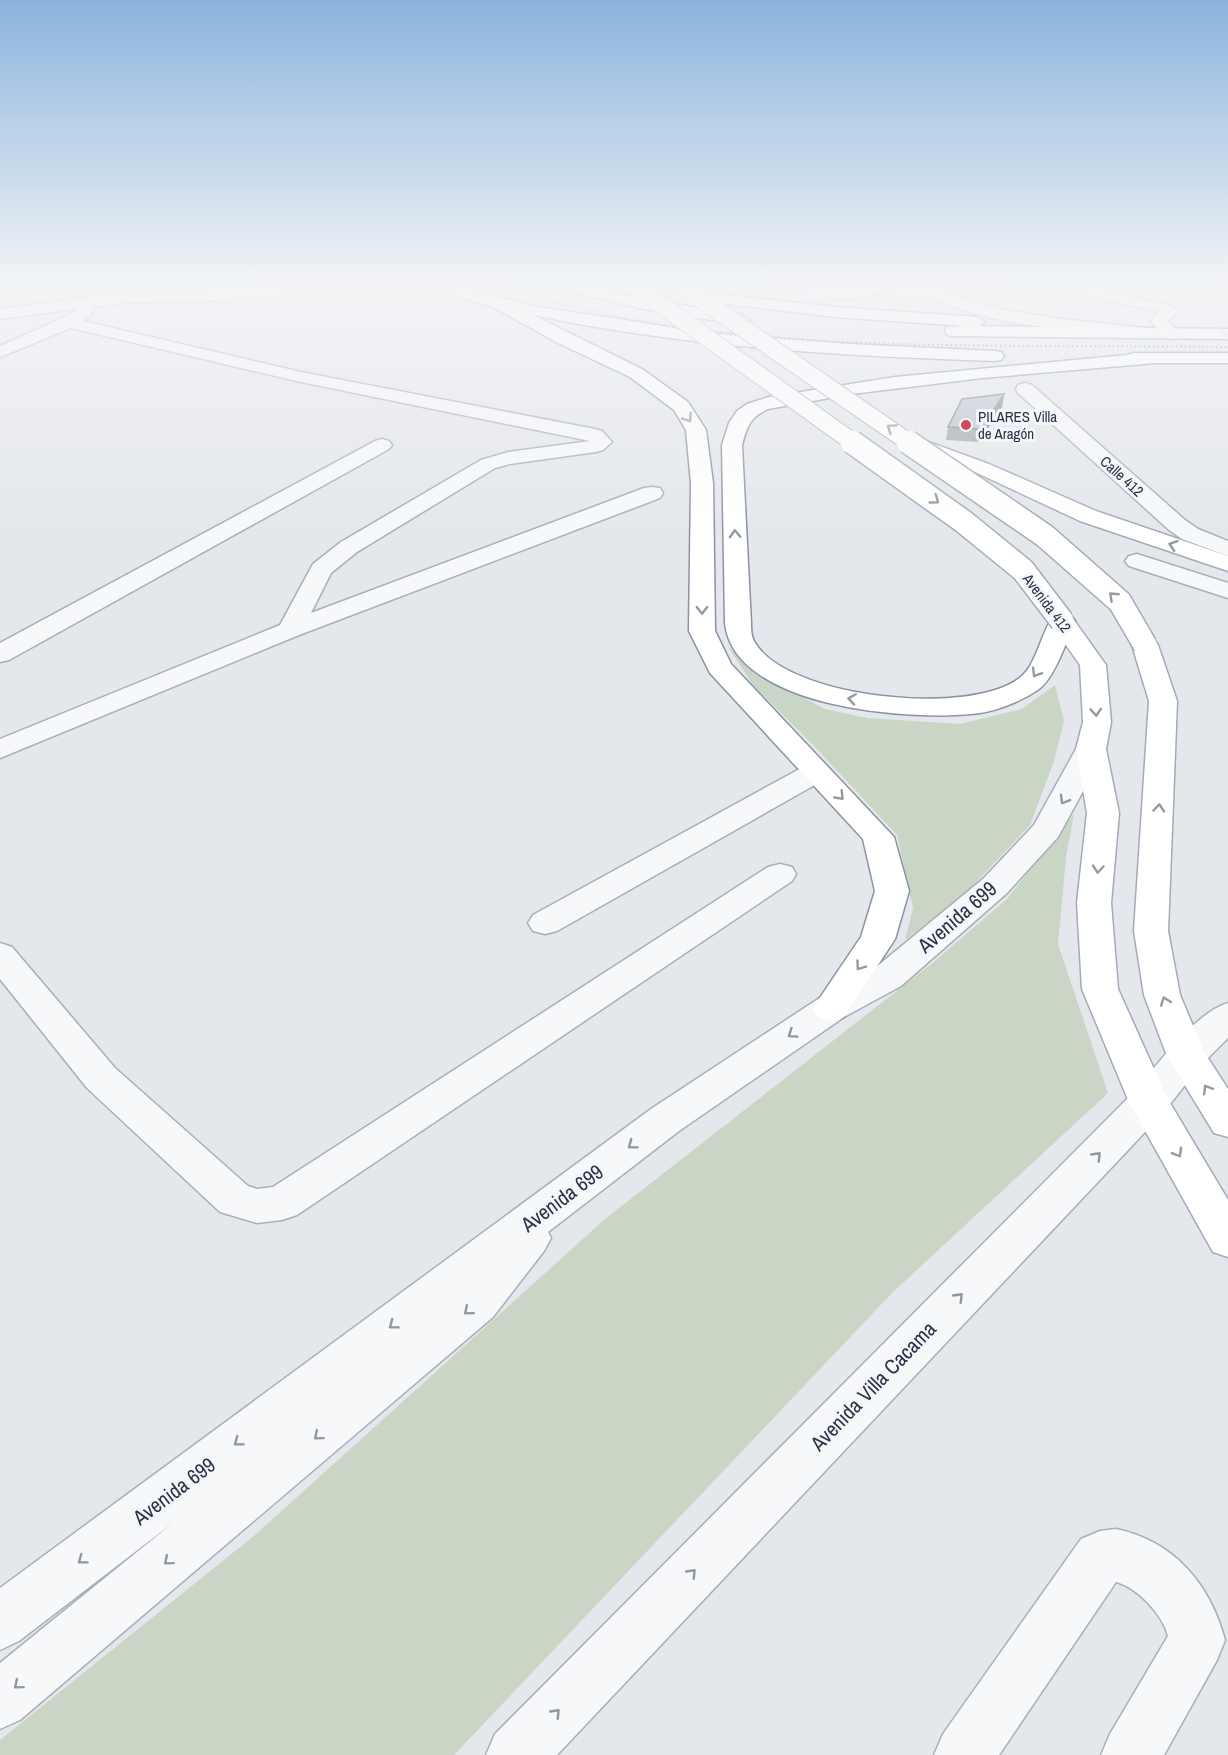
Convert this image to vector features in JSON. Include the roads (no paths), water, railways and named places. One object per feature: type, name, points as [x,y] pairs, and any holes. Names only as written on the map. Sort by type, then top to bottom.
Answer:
[{"type":"main road","points":[[617,365],[636,374],[681,406],[696,430],[702,483],[702,631],[719,667],[878,837],[892,891],[878,939],[831,1008]]},
{"type":"main road","name":"Avenida 412","points":[[745,365],[964,522],[1023,570],[1093,665],[1097,722],[1091,749],[1103,813],[1094,903],[1100,989],[1149,1102],[1228,1239]]},
{"type":"main road","points":[[799,365],[1045,536],[1120,602],[1145,645],[1163,701],[1151,931],[1162,995],[1186,1056],[1228,1122]]},
{"type":"main road","points":[[846,365],[920,365]]},
{"type":"main road","points":[[1024,365],[946,378],[827,393],[766,405],[747,413],[738,424],[732,445],[738,623],[742,644],[758,663],[788,682],[832,696],[906,708],[983,703],[1033,681],[1062,621]]},
{"type":"main road","points":[[912,442],[982,468],[1088,516],[1228,564]]},
{"type":"street","points":[[249,365],[596,435],[602,442],[596,446],[508,458],[488,464],[349,547],[321,569],[290,630]]},
{"type":"street","name":"Calle 412","points":[[1025,389],[1177,525],[1191,534],[1228,549]]},
{"type":"street","points":[[0,654],[382,445]]},
{"type":"street","points":[[0,749],[290,630],[652,494]]},
{"type":"street","points":[[1137,561],[1228,591]]},
{"type":"street","name":"Avenida 699","points":[[0,1622],[665,1120],[831,1008],[888,977],[995,886],[1047,830],[1091,749]]},
{"type":"street","points":[[545,923],[816,772]]},
{"type":"street","points":[[0,955],[101,1078],[235,1200],[257,1206],[282,1203],[780,874]]},
{"type":"street","name":"Avenida Villa Cacama","points":[[516,1755],[1149,1102],[1186,1056],[1228,1016]]},
{"type":"street","points":[[0,1700],[477,1303],[557,1201]]},
{"type":"street","points":[[964,1755],[1100,1558],[1117,1556],[1136,1562],[1179,1598],[1190,1614],[1197,1640],[1131,1755]]},
{"type":"place","name":"PILARES Villa de Aragón","points":[[966,425]]}]
